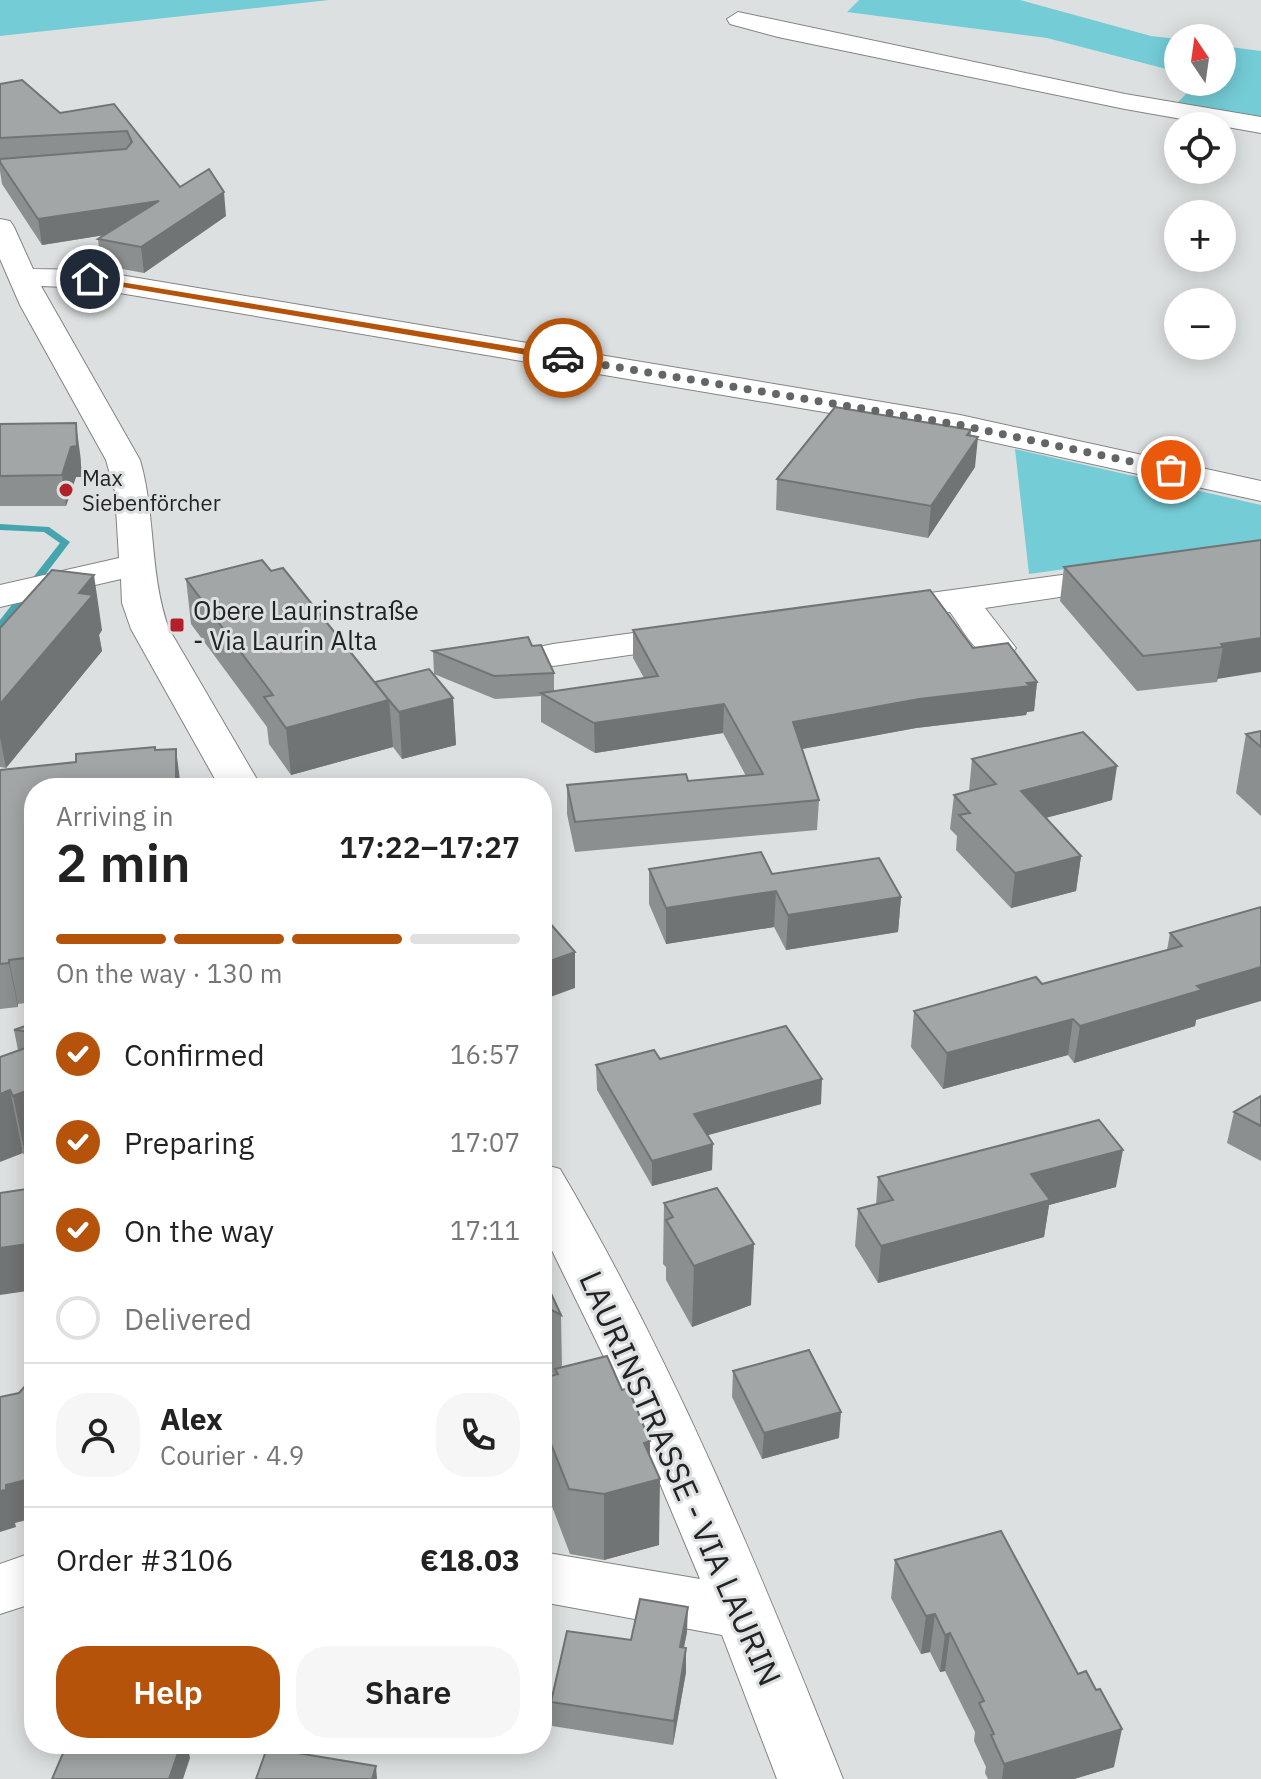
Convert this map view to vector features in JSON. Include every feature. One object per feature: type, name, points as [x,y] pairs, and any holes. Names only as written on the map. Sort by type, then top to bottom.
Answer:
[{"type":"street","points":[[738,19],[764,27],[855,43],[1072,90],[1261,125]]},
{"type":"street","points":[[0,227],[35,305],[123,460],[132,492],[141,603],[162,655],[235,778]]},
{"type":"street","points":[[25,279],[50,276],[90,279],[945,422],[1261,491]]},
{"type":"street","points":[[8,593],[136,565]]},
{"type":"street","points":[[851,614],[1150,574]]},
{"type":"street","points":[[960,600],[997,648]]},
{"type":"street","points":[[553,655],[725,631]]},
{"type":"street","name":"LAURINSTRASSE - VIA LAURIN","points":[[552,1200],[594,1275],[745,1613],[810,1779]]},
{"type":"street","points":[[552,1579],[745,1613]]},
{"type":"street","points":[[0,1589],[24,1581]]},
{"type":"shaded area","points":[[0,0],[329,0],[0,36]]},
{"type":"shaded area","points":[[859,0],[1020,0],[1164,37],[1164,68],[1047,38],[847,12]]},
{"type":"shaded area","points":[[1236,48],[1261,51],[1261,117],[1176,104],[1184,96],[1236,96]]},
{"type":"shaded area","points":[[1015,449],[1261,505],[1261,542],[1029,574]]},
{"type":"building","points":[[22,80],[60,113],[114,104],[180,187],[209,169],[224,192],[141,247],[98,239],[159,201],[38,219],[0,159],[126,149],[132,142],[127,131],[0,138],[0,84]]},
{"type":"building","points":[[835,407],[971,430],[967,435],[978,437],[931,506],[777,479]]},
{"type":"building","points":[[76,423],[77,446],[71,447],[62,475],[0,476],[0,424]]},
{"type":"building","points":[[1261,540],[1261,638],[1221,644],[1223,647],[1143,656],[1064,567]]},
{"type":"building","points":[[262,560],[271,571],[283,568],[388,699],[375,682],[429,669],[453,698],[399,712],[389,700],[286,728],[264,697],[273,695],[186,579]]},
{"type":"building","points":[[52,570],[94,575],[79,593],[93,595],[0,704],[0,628]]},
{"type":"building","points":[[930,590],[973,648],[1008,643],[1037,682],[1027,683],[1030,686],[919,699],[793,722],[819,800],[575,822],[567,785],[686,774],[688,781],[763,774],[724,704],[594,723],[541,693],[658,676],[633,630]]},
{"type":"building","points":[[528,637],[532,646],[541,645],[554,673],[494,676],[433,651]]},
{"type":"building","points":[[1261,731],[1261,747],[1246,734]]},
{"type":"building","points":[[1083,732],[1117,766],[1021,791],[1081,856],[1015,873],[959,815],[970,813],[954,795],[996,784],[972,759]]},
{"type":"building","points":[[155,747],[155,750],[176,749],[176,778],[24,778],[24,958],[0,964],[0,770],[76,762],[76,754]]},
{"type":"building","points":[[761,852],[772,874],[879,858],[901,897],[788,915],[776,891],[666,908],[649,869]]},
{"type":"building","points":[[1261,907],[1261,967],[1197,986],[1202,990],[1080,1026],[1073,1019],[947,1053],[914,1011],[1036,977],[1042,984],[1182,946],[1170,933]]},
{"type":"building","points":[[552,926],[575,952],[552,960]]},
{"type":"building","points":[[786,1026],[822,1079],[694,1114],[713,1144],[652,1161],[596,1065],[654,1050],[660,1059]]},
{"type":"building","points":[[24,1049],[24,1092],[13,1096],[10,1090],[0,1094],[0,1057]]},
{"type":"building","points":[[1261,1096],[1261,1126],[1234,1112]]},
{"type":"building","points":[[1099,1120],[1123,1150],[1031,1174],[1050,1200],[881,1246],[858,1209],[893,1200],[878,1177]]},
{"type":"building","points":[[717,1188],[754,1244],[694,1266],[666,1220],[673,1217],[664,1203]]},
{"type":"building","points":[[24,1189],[24,1244],[0,1248],[0,1193]]},
{"type":"building","points":[[552,1296],[561,1315],[552,1310]]},
{"type":"building","points":[[809,1350],[841,1412],[764,1433],[733,1371]]},
{"type":"building","points":[[607,1356],[622,1390],[628,1388],[650,1441],[644,1443],[660,1479],[604,1494],[569,1489],[552,1446],[552,1376],[558,1374],[555,1369]]},
{"type":"building","points":[[24,1387],[24,1480],[6,1485],[6,1490],[0,1491],[0,1397],[19,1393]]},
{"type":"building","points":[[1001,1531],[1078,1674],[1086,1671],[1096,1690],[1100,1689],[1122,1729],[1004,1764],[979,1703],[984,1701],[950,1633],[945,1635],[935,1614],[926,1616],[895,1560]]},
{"type":"building","points":[[640,1599],[688,1607],[680,1647],[686,1648],[674,1721],[552,1702],[567,1631],[631,1640]]},
{"type":"building","points":[[63,1754],[178,1754],[169,1779],[52,1779]]},
{"type":"building","points":[[265,1754],[303,1754],[376,1766],[372,1779],[256,1779]]},
{"type":"waterway","points":[[0,527],[46,529],[65,542],[0,627]]},
{"type":"way so far","points":[[563,358],[960,425],[1171,470]]},
{"type":"place","name":"Max Siebenförcher","points":[[66,490]]},
{"type":"place","name":"Obere Laurinstraße - Via Laurin Alta","points":[[177,625]]},
{"type":"route","points":[[90,279],[563,358]]}]
